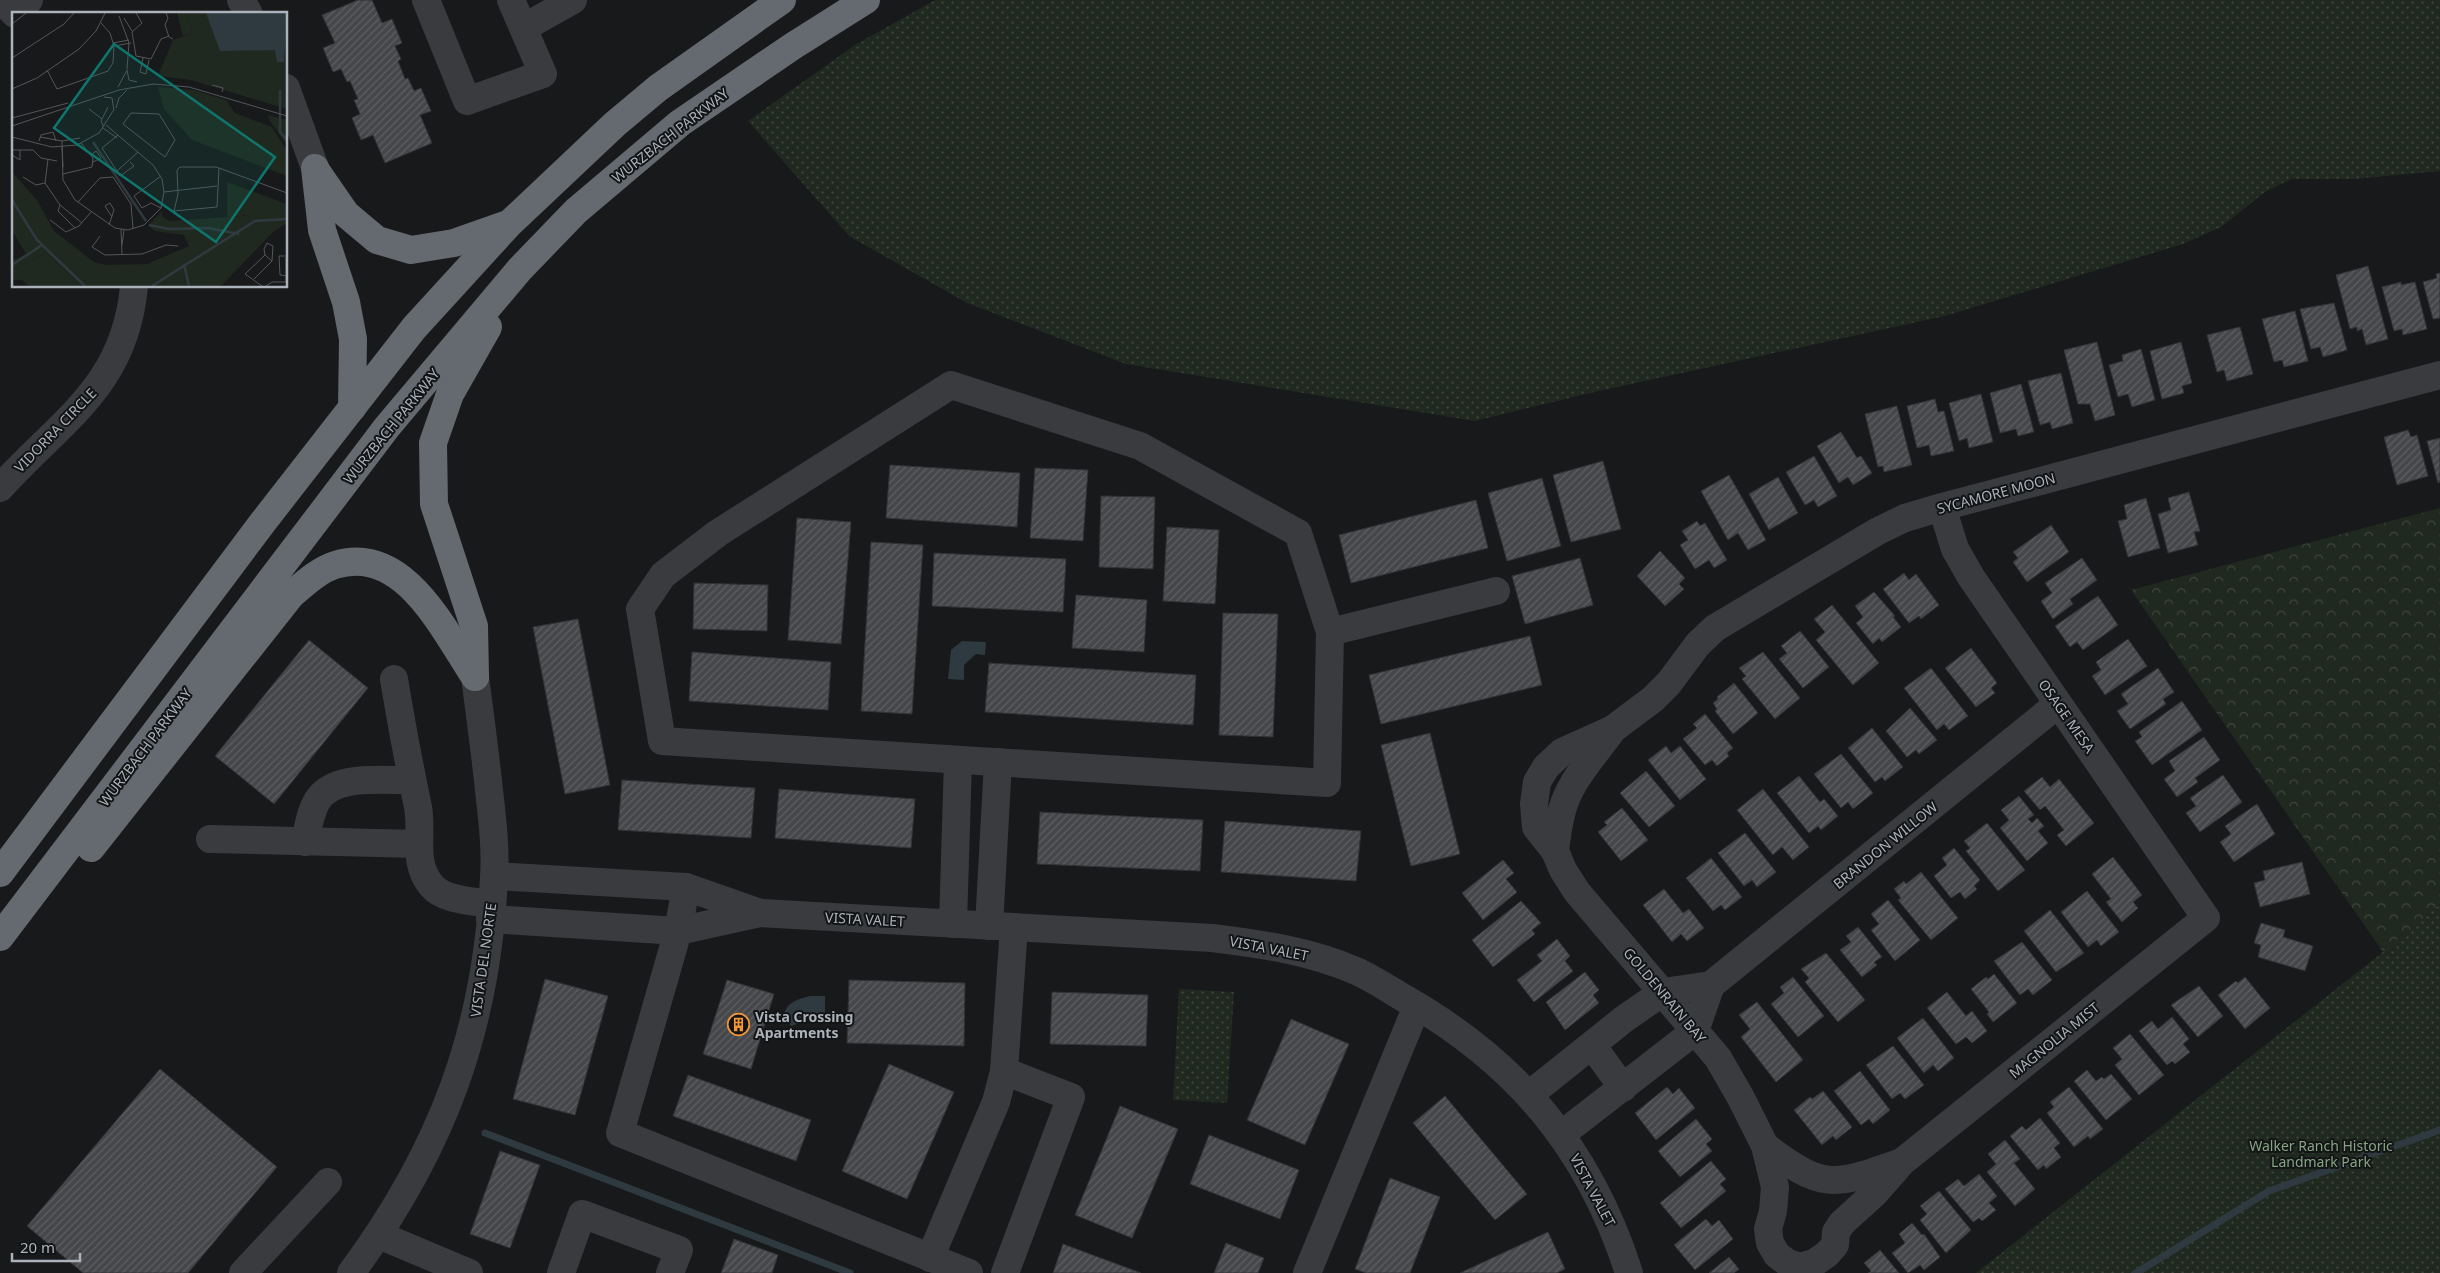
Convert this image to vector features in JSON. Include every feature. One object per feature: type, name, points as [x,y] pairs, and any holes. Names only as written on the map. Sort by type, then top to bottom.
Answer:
[{"type":"highway","points":[[4,867],[263,522],[414,328],[509,224],[615,124],[658,88],[697,59],[782,0]]},
{"type":"highway","name":"WURZBACH PARKWAY","points":[[0,937],[387,427],[520,270],[576,210],[633,161],[722,94],[866,0]]},
{"type":"highway","points":[[315,168],[346,214],[378,240],[411,250],[454,243],[509,224]]},
{"type":"highway","points":[[315,168],[322,230],[346,302],[353,340],[352,408]]},
{"type":"highway","points":[[475,677],[474,626],[434,504],[433,443],[450,394],[520,270]]},
{"type":"highway","points":[[0,946],[62,884],[291,595],[313,577],[334,565],[371,561],[397,574],[420,596],[475,677]]},
{"type":"street","points":[[1,0],[13,12]]},
{"type":"street","points":[[17,12],[29,0]]},
{"type":"street","points":[[241,0],[248,12]]},
{"type":"street","points":[[426,0],[468,102],[543,74],[511,0]]},
{"type":"street","points":[[523,28],[573,0]]},
{"type":"street","points":[[288,94],[315,168]]},
{"type":"street","name":"VIDORRA CIRCLE","points":[[0,488],[87,401],[107,372],[122,343],[132,310],[134,288]]},
{"type":"street","name":"SYCAMORE MOON","points":[[1555,851],[1565,801],[1574,782],[1613,730],[1658,694],[1684,664],[1698,644],[1715,628],[1878,531],[1905,518],[1942,507],[2440,375]]},
{"type":"street","points":[[951,385],[1140,446],[1298,533],[1330,632],[1327,783],[958,760],[662,740],[640,609],[663,575],[718,533],[951,385]]},
{"type":"street","name":"OSAGE MESA","points":[[1942,507],[1955,549],[1971,578],[2206,918]]},
{"type":"street","points":[[1330,632],[1496,591]]},
{"type":"street","name":"VISTA DEL NORTE","points":[[351,1273],[379,1235],[407,1189],[434,1137],[458,1078],[480,1003],[494,876],[491,808],[475,677]]},
{"type":"street","name":"VISTA VALET","points":[[394,679],[418,810],[420,866],[431,886],[447,896],[491,912],[678,931],[760,913],[1212,938],[1261,944],[1309,955],[1356,971],[1417,1006],[1508,1072],[1562,1134],[1604,1207],[1629,1273]]},
{"type":"street","name":"BRANDON WILLOW","points":[[1711,985],[2058,704]]},
{"type":"street","points":[[953,924],[958,760]]},
{"type":"street","points":[[930,1258],[996,1102],[1004,1071],[998,762]]},
{"type":"street","points":[[305,842],[312,812],[318,799],[332,788],[342,783],[411,780]]},
{"type":"street","points":[[210,839],[419,844]]},
{"type":"street","name":"GOLDENRAIN BAY","points":[[1555,851],[1563,870],[1577,892],[1718,1058],[1766,1146]]},
{"type":"street","name":"VISTA VALET","points":[[494,876],[686,887],[760,913]]},
{"type":"street","points":[[686,887],[678,931],[620,1133],[969,1273]]},
{"type":"street","name":"MAGNOLIA MIST","points":[[1766,1146],[1775,1187],[1773,1211],[1768,1229],[1770,1243],[1777,1255],[1788,1263],[1800,1267],[1814,1263],[1827,1254],[1834,1245],[1836,1232],[1842,1223],[1874,1194],[1902,1162],[2206,918]]},
{"type":"street","points":[[1529,1095],[1663,992],[1711,985],[1695,1031],[1562,1134]]},
{"type":"street","points":[[1307,1273],[1417,1006]]},
{"type":"street","points":[[1592,1046],[1623,1088]]},
{"type":"street","points":[[1004,1071],[1071,1098],[1005,1273]]},
{"type":"street","name":"MAGNOLIA MIST","points":[[1766,1146],[1806,1174],[1823,1180],[1862,1176],[1902,1162]]},
{"type":"street","points":[[243,1273],[328,1182]]},
{"type":"street","points":[[561,1273],[582,1214],[679,1250],[670,1273]]},
{"type":"street","points":[[379,1235],[469,1273]]},
{"type":"green space","points":[[935,0],[2440,0],[2440,171],[2353,179],[2291,179],[2265,192],[2221,227],[2183,244],[1945,316],[1594,392],[1475,421],[1126,364],[967,303],[849,236],[748,121],[855,45]]},
{"type":"green space","points":[[2440,508],[2440,904],[2383,952],[2131,590]]},
{"type":"green space","name":"Walker Ranch Historic Landmark Park","points":[[2440,904],[2440,1273],[1976,1273],[2383,952]]},
{"type":"green space","points":[[1179,989],[1234,992],[1227,1103],[1173,1100]]},
{"type":"shaded area","points":[[962,641],[986,642],[985,655],[976,654],[964,665],[964,680],[948,679],[951,650]]},
{"type":"shaded area","points":[[810,996],[825,996],[825,1015],[791,1026],[783,1016],[787,1007],[797,1000]]},
{"type":"building","points":[[358,0],[372,0],[382,23],[392,19],[402,43],[395,46],[401,59],[398,61],[405,79],[408,78],[414,91],[421,88],[431,111],[420,115],[432,143],[385,163],[373,135],[361,140],[352,118],[360,114],[354,100],[358,99],[350,81],[347,82],[341,69],[333,72],[323,48],[335,43],[322,15]]},
{"type":"building","points":[[2368,266],[2388,339],[2366,345],[2362,329],[2357,331],[2357,327],[2350,329],[2336,275]]},
{"type":"building","points":[[2440,273],[2440,318],[2433,319],[2423,282],[2437,278],[2436,274]]},
{"type":"building","points":[[2401,282],[2401,285],[2415,282],[2427,329],[2403,335],[2402,329],[2394,331],[2382,287]]},
{"type":"building","points":[[2334,303],[2347,350],[2323,357],[2320,347],[2311,349],[2300,309]]},
{"type":"building","points":[[2295,311],[2308,361],[2284,367],[2282,360],[2274,362],[2262,319]]},
{"type":"building","points":[[2240,327],[2253,374],[2227,381],[2224,370],[2217,372],[2207,335]]},
{"type":"building","points":[[2097,342],[2115,415],[2095,421],[2090,404],[2078,404],[2064,350]]},
{"type":"building","points":[[2181,342],[2192,383],[2182,386],[2184,393],[2162,399],[2150,351]]},
{"type":"building","points":[[2141,349],[2155,400],[2132,407],[2128,394],[2118,397],[2109,365],[2123,361],[2122,355]]},
{"type":"building","points":[[2061,373],[2073,423],[2052,429],[2050,422],[2040,425],[2028,381]]},
{"type":"building","points":[[2021,384],[2034,432],[2018,436],[2016,429],[2000,433],[1990,393]]},
{"type":"building","points":[[1981,394],[1993,442],[1969,448],[1967,438],[1959,441],[1949,403]]},
{"type":"building","points":[[1935,399],[1938,412],[1944,411],[1954,451],[1931,456],[1929,445],[1917,448],[1907,406]]},
{"type":"building","points":[[1897,406],[1912,465],[1884,472],[1883,466],[1878,467],[1865,414]]},
{"type":"building","points":[[2408,430],[2411,437],[2417,435],[2428,476],[2397,485],[2384,437]]},
{"type":"building","points":[[1841,432],[1857,458],[1861,456],[1872,473],[1853,485],[1848,477],[1839,483],[1817,446]]},
{"type":"building","points":[[2440,438],[2440,482],[2438,483],[2427,441]]},
{"type":"building","points":[[1814,456],[1837,496],[1818,507],[1814,500],[1805,505],[1786,472]]},
{"type":"building","points":[[1603,461],[1621,529],[1571,542],[1553,475]]},
{"type":"building","points":[[890,465],[1020,473],[1017,527],[886,518]]},
{"type":"building","points":[[1035,468],[1088,470],[1083,541],[1030,538]]},
{"type":"building","points":[[1729,475],[1766,540],[1748,550],[1738,533],[1728,540],[1701,491]]},
{"type":"building","points":[[1778,477],[1798,513],[1769,530],[1749,494]]},
{"type":"building","points":[[1542,478],[1561,546],[1507,561],[1488,493]]},
{"type":"building","points":[[2189,492],[2200,531],[2194,532],[2198,545],[2168,553],[2158,514],[2171,510],[2168,498]]},
{"type":"building","points":[[1101,496],[1155,497],[1153,569],[1099,567]]},
{"type":"building","points":[[2146,498],[2160,548],[2128,557],[2118,521],[2127,519],[2124,505]]},
{"type":"building","points":[[1476,500],[1488,548],[1351,583],[1339,535]]},
{"type":"building","points":[[797,518],[851,522],[841,644],[788,640]]},
{"type":"building","points":[[1697,521],[1700,526],[1705,523],[1727,560],[1714,568],[1709,560],[1695,569],[1680,545],[1688,540],[1682,531]]},
{"type":"building","points":[[2051,525],[2069,552],[2027,582],[2013,562],[2018,558],[2013,552]]},
{"type":"building","points":[[1167,527],[1219,530],[1215,604],[1163,601]]},
{"type":"building","points":[[871,542],[923,545],[912,714],[861,711]]},
{"type":"building","points":[[1660,551],[1685,578],[1679,584],[1684,589],[1665,606],[1637,576]]},
{"type":"building","points":[[934,553],[1066,559],[1063,612],[932,606]]},
{"type":"building","points":[[1580,558],[1593,605],[1525,624],[1512,576]]},
{"type":"building","points":[[2082,558],[2097,580],[2070,599],[2073,604],[2053,619],[2041,601],[2052,593],[2045,583]]},
{"type":"building","points":[[1904,573],[1909,580],[1916,574],[1939,605],[1921,619],[1919,616],[1909,623],[1883,589]]},
{"type":"building","points":[[694,583],[768,585],[767,631],[693,629]]},
{"type":"building","points":[[1874,592],[1895,616],[1893,617],[1901,627],[1882,642],[1879,638],[1873,644],[1856,623],[1863,617],[1855,606]]},
{"type":"building","points":[[1076,595],[1147,600],[1144,652],[1072,648]]},
{"type":"building","points":[[2098,596],[2118,625],[2083,650],[2077,642],[2070,647],[2055,626]]},
{"type":"building","points":[[1832,605],[1879,663],[1853,685],[1816,640],[1825,632],[1814,619]]},
{"type":"building","points":[[1223,613],[1278,614],[1273,737],[1219,735]]},
{"type":"building","points":[[578,619],[610,785],[565,794],[533,627]]},
{"type":"building","points":[[1800,631],[1829,667],[1803,688],[1779,659],[1787,653],[1781,646]]},
{"type":"building","points":[[1530,636],[1542,685],[1381,724],[1369,675]]},
{"type":"building","points":[[2128,639],[2147,666],[2105,695],[2092,676],[2101,670],[2096,662]]},
{"type":"building","points":[[309,640],[368,688],[274,804],[215,756]]},
{"type":"building","points":[[1971,648],[1997,683],[1991,688],[1995,693],[1976,707],[1945,668]]},
{"type":"building","points":[[692,652],[831,662],[828,710],[689,701]]},
{"type":"building","points":[[1763,652],[1800,698],[1775,719],[1742,679],[1746,676],[1739,668]]},
{"type":"building","points":[[989,663],[1196,675],[1193,725],[985,712]]},
{"type":"building","points":[[1931,668],[1968,716],[1949,730],[1944,724],[1937,730],[1904,688]]},
{"type":"building","points":[[2158,668],[2174,692],[2163,699],[2166,704],[2130,729],[2117,711],[2128,704],[2121,694]]},
{"type":"building","points":[[1734,683],[1758,713],[1733,734],[1715,711],[1717,709],[1713,703],[1718,699],[1717,697]]},
{"type":"building","points":[[2182,701],[2202,730],[2152,765],[2135,741],[2142,737],[2139,732]]},
{"type":"building","points":[[1910,708],[1937,740],[1919,754],[1916,750],[1907,757],[1886,731]]},
{"type":"building","points":[[1705,714],[1733,748],[1727,753],[1729,756],[1717,766],[1712,760],[1705,765],[1683,739],[1697,728],[1693,724]]},
{"type":"building","points":[[1872,728],[1903,767],[1885,781],[1882,777],[1875,782],[1848,748]]},
{"type":"building","points":[[1430,733],[1460,854],[1411,866],[1381,745]]},
{"type":"building","points":[[2204,737],[2220,760],[2195,778],[2198,782],[2177,797],[2164,779],[2175,771],[2169,761]]},
{"type":"building","points":[[1666,746],[1671,753],[1680,746],[1706,779],[1680,800],[1648,760]]},
{"type":"building","points":[[1841,754],[1873,793],[1853,809],[1848,802],[1841,808],[1814,774]]},
{"type":"building","points":[[1646,771],[1675,806],[1649,827],[1620,793]]},
{"type":"building","points":[[2223,775],[2242,802],[2200,832],[2186,813],[2196,806],[2190,798]]},
{"type":"building","points":[[1799,776],[1820,802],[1824,799],[1838,816],[1821,830],[1818,826],[1809,833],[1777,793]]},
{"type":"building","points":[[2042,777],[2050,787],[2059,779],[2094,823],[2066,846],[2057,835],[2064,830],[2045,806],[2040,810],[2024,791]]},
{"type":"building","points":[[622,780],[755,788],[751,838],[618,830]]},
{"type":"building","points":[[779,789],[915,799],[911,848],[775,838]]},
{"type":"building","points":[[1763,789],[1809,847],[1793,860],[1782,847],[1773,855],[1737,810]]},
{"type":"building","points":[[2019,796],[2034,815],[2028,819],[2032,823],[2037,818],[2044,826],[2038,831],[2048,843],[2027,861],[2000,828],[2009,820],[2001,810]]},
{"type":"building","points":[[2257,804],[2275,834],[2234,862],[2220,842],[2231,834],[2225,826]]},
{"type":"building","points":[[1622,808],[1648,840],[1621,861],[1598,832],[1607,825],[1604,822]]},
{"type":"building","points":[[1040,812],[1203,820],[1200,871],[1037,864]]},
{"type":"building","points":[[1225,821],[1361,831],[1356,881],[1221,872]]},
{"type":"building","points":[[1987,823],[2025,870],[1998,891],[1966,851],[1970,848],[1964,841]]},
{"type":"building","points":[[1745,833],[1776,872],[1757,887],[1752,880],[1744,886],[1718,853]]},
{"type":"building","points":[[1954,848],[1980,880],[1974,886],[1977,889],[1965,899],[1960,892],[1951,898],[1934,876],[1947,865],[1942,858]]},
{"type":"building","points":[[2113,857],[2142,895],[2133,902],[2138,908],[2122,922],[2106,902],[2111,899],[2092,874]]},
{"type":"building","points":[[1711,858],[1742,897],[1725,910],[1721,905],[1713,911],[1686,878]]},
{"type":"building","points":[[1503,860],[1514,873],[1506,879],[1517,892],[1483,920],[1462,893]]},
{"type":"building","points":[[2302,862],[2310,894],[2260,907],[2254,883],[2265,880],[2263,871]]},
{"type":"building","points":[[1921,872],[1958,918],[1931,940],[1898,900],[1901,898],[1894,889],[1904,881],[1906,884]]},
{"type":"building","points":[[1664,889],[1683,913],[1689,909],[1704,928],[1687,941],[1681,934],[1672,942],[1643,905]]},
{"type":"building","points":[[2087,891],[2119,932],[2101,946],[2097,940],[2088,947],[2061,912]]},
{"type":"building","points":[[1888,900],[1920,940],[1895,961],[1871,930],[1879,924],[1871,914]]},
{"type":"building","points":[[1521,901],[1541,923],[1532,930],[1535,934],[1493,967],[1472,940]]},
{"type":"building","points":[[2050,910],[2084,953],[2056,972],[2024,931]]},
{"type":"building","points":[[2261,923],[2285,930],[2283,937],[2313,946],[2305,971],[2258,957],[2261,945],[2254,943]]},
{"type":"building","points":[[1858,927],[1882,957],[1874,962],[1877,965],[1862,977],[1840,950],[1851,942],[1846,936]]},
{"type":"building","points":[[1557,939],[1570,956],[1565,961],[1573,971],[1534,1002],[1517,980],[1542,961],[1537,955]]},
{"type":"building","points":[[2022,942],[2052,980],[2033,995],[2028,989],[2020,995],[1994,961]]},
{"type":"building","points":[[1826,953],[1865,1000],[1838,1022],[1805,982],[1809,978],[1801,969]]},
{"type":"building","points":[[1585,972],[1599,990],[1593,995],[1599,1003],[1565,1030],[1546,1002]]},
{"type":"building","points":[[1994,974],[2017,1003],[1993,1022],[1987,1014],[1989,1012],[1971,989],[1986,977],[1988,979]]},
{"type":"building","points":[[1793,977],[1824,1016],[1798,1037],[1771,1004],[1784,993],[1780,987]]},
{"type":"building","points":[[2245,977],[2270,1008],[2245,1029],[2218,995],[2236,981],[2238,983]]},
{"type":"building","points":[[545,979],[608,996],[575,1115],[513,1099]]},
{"type":"building","name":"Vista Crossing Apartments","points":[[727,980],[774,994],[751,1069],[703,1054]]},
{"type":"building","points":[[849,980],[965,983],[964,1046],[847,1043]]},
{"type":"building","points":[[2199,986],[2223,1016],[2198,1037],[2171,1005]]},
{"type":"building","points":[[1052,992],[1148,995],[1146,1046],[1050,1044]]},
{"type":"building","points":[[1947,992],[1966,1016],[1972,1011],[1987,1031],[1972,1043],[1966,1037],[1956,1044],[1927,1008]]},
{"type":"building","points":[[1757,1002],[1803,1060],[1776,1082],[1741,1037],[1750,1029],[1739,1015]]},
{"type":"building","points":[[2172,1017],[2189,1039],[2183,1044],[2190,1052],[2175,1064],[2172,1061],[2167,1065],[2139,1031],[2152,1021],[2158,1029]]},
{"type":"building","points":[[1923,1018],[1954,1058],[1938,1071],[1933,1065],[1924,1073],[1897,1038]]},
{"type":"building","points":[[1291,1019],[1349,1044],[1305,1145],[1247,1120]]},
{"type":"building","points":[[2130,1034],[2164,1075],[2139,1095],[2115,1065],[2122,1059],[2113,1048]]},
{"type":"building","points":[[1893,1046],[1924,1085],[1905,1099],[1900,1093],[1892,1099],[1866,1065]]},
{"type":"building","points":[[889,1064],[954,1092],[907,1199],[842,1171]]},
{"type":"building","points":[[160,1069],[277,1167],[188,1273],[83,1273],[27,1226]]},
{"type":"building","points":[[2087,1070],[2096,1081],[2102,1077],[2104,1079],[2111,1074],[2132,1099],[2106,1120],[2074,1081]]},
{"type":"building","points":[[1860,1071],[1890,1110],[1873,1124],[1869,1119],[1861,1125],[1834,1091]]},
{"type":"building","points":[[688,1075],[811,1120],[796,1161],[673,1116]]},
{"type":"building","points":[[1667,1087],[1673,1094],[1679,1088],[1695,1108],[1656,1140],[1635,1113]]},
{"type":"building","points":[[2069,1087],[2103,1129],[2090,1139],[2088,1136],[2074,1147],[2047,1113],[2054,1107],[2050,1102]]},
{"type":"building","points":[[1823,1091],[1852,1127],[1836,1140],[1833,1136],[1822,1145],[1794,1110],[1810,1097],[1812,1099]]},
{"type":"building","points":[[1445,1096],[1527,1194],[1495,1220],[1413,1123]]},
{"type":"building","points":[[1120,1106],[1178,1129],[1132,1238],[1075,1215]]},
{"type":"building","points":[[2040,1118],[2060,1143],[2054,1148],[2061,1157],[2046,1169],[2044,1165],[2038,1170],[2010,1136],[2022,1126],[2026,1130]]},
{"type":"building","points":[[1696,1119],[1712,1139],[1706,1144],[1712,1151],[1680,1177],[1658,1151]]},
{"type":"building","points":[[1209,1135],[1299,1170],[1280,1219],[1190,1184]]},
{"type":"building","points":[[2005,1140],[2020,1159],[2014,1163],[2035,1189],[2015,1206],[1987,1172],[1996,1164],[1988,1154]]},
{"type":"building","points":[[500,1151],[540,1165],[510,1248],[470,1234]]},
{"type":"building","points":[[1711,1161],[1726,1179],[1720,1184],[1726,1191],[1681,1228],[1660,1203]]},
{"type":"building","points":[[1979,1174],[1997,1196],[1989,1203],[1996,1210],[1982,1221],[1979,1218],[1973,1222],[1945,1189],[1958,1179],[1964,1186]]},
{"type":"building","points":[[1390,1178],[1440,1197],[1410,1273],[1366,1273],[1355,1269]]},
{"type":"building","points":[[1939,1191],[1971,1230],[1946,1253],[1920,1220],[1927,1214],[1920,1206]]},
{"type":"building","points":[[1706,1219],[1712,1226],[1719,1220],[1733,1239],[1695,1270],[1674,1245]]},
{"type":"building","points":[[1912,1223],[1922,1235],[1924,1234],[1940,1257],[1924,1270],[1920,1265],[1908,1273],[1892,1253],[1905,1243],[1899,1234]]},
{"type":"building","points":[[1548,1232],[1565,1269],[1557,1273],[1460,1273]]},
{"type":"building","points":[[734,1239],[778,1255],[772,1273],[721,1273]]},
{"type":"building","points":[[1226,1243],[1264,1258],[1258,1273],[1214,1273]]},
{"type":"building","points":[[1063,1244],[1141,1273],[1053,1273]]},
{"type":"building","points":[[1880,1250],[1899,1273],[1868,1273],[1871,1271],[1864,1263]]},
{"type":"building","points":[[1729,1257],[1739,1269],[1734,1273],[1709,1273]]},
{"type":"waterway","points":[[2136,1273],[2269,1191],[2440,1130]]},
{"type":"waterway","points":[[485,1133],[850,1273]]},
{"type":"place","name":"Vista Crossing Apartments","points":[[739,1024]]}]
